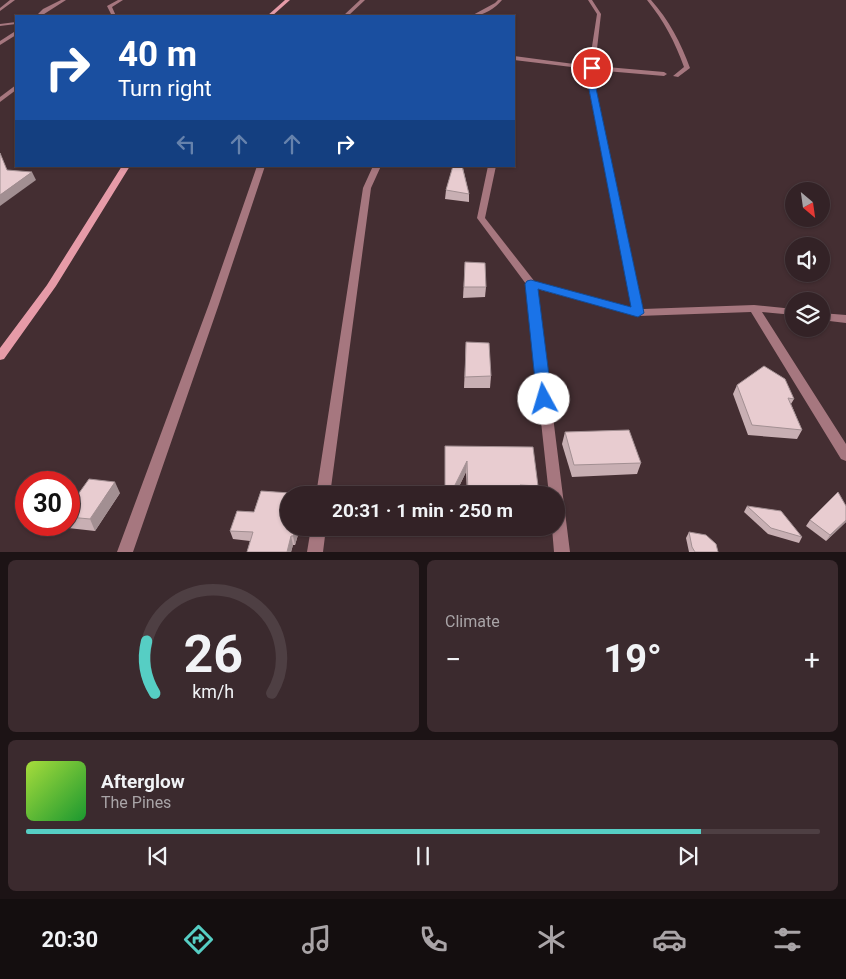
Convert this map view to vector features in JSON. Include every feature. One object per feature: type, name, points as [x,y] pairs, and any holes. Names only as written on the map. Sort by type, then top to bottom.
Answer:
[{"type":"street","points":[[0,10],[13,0]]},
{"type":"street","points":[[39,15],[64,0]]},
{"type":"street","points":[[114,15],[110,6],[121,0]]},
{"type":"street","points":[[270,15],[288,0]]},
{"type":"street","points":[[346,15],[364,0]]},
{"type":"street","points":[[475,15],[497,4],[500,0]]},
{"type":"street","points":[[590,0],[600,14],[590,79],[638,313]]},
{"type":"street","points":[[649,0],[668,25],[687,68],[676,76]]},
{"type":"street","points":[[0,25],[15,23]]},
{"type":"street","points":[[0,43],[15,34]]},
{"type":"street","points":[[515,58],[592,68],[664,74]]},
{"type":"street","points":[[0,100],[15,88]]},
{"type":"street","points":[[0,356],[51,286],[125,167]]},
{"type":"street","points":[[125,552],[214,304],[261,167]]},
{"type":"street","points":[[324,486],[367,188],[377,167]]},
{"type":"street","points":[[492,167],[481,218],[531,284],[555,486]]},
{"type":"street","points":[[531,284],[638,313],[754,308],[785,311]]},
{"type":"street","points":[[754,308],[846,455]]},
{"type":"street","points":[[830,317],[846,318]]},
{"type":"street","points":[[315,552],[318,536]]},
{"type":"street","points":[[560,536],[562,552]]},
{"type":"building","points":[[0,153],[7,170],[32,172],[0,195]]},
{"type":"building","points":[[453,167],[462,167],[469,194],[446,190]]},
{"type":"building","points":[[465,262],[485,263],[486,287],[464,287]]},
{"type":"building","points":[[466,342],[489,343],[491,376],[465,377]]},
{"type":"building","points":[[764,366],[785,379],[794,399],[788,398],[802,430],[752,425],[737,385]]},
{"type":"building","points":[[629,430],[641,463],[574,465],[565,432]]},
{"type":"building","points":[[445,446],[533,447],[538,486],[468,486],[467,461],[454,486],[445,486]]},
{"type":"building","points":[[89,479],[115,482],[90,519],[80,518],[80,492]]},
{"type":"building","points":[[261,491],[280,492],[280,536],[291,536],[287,552],[247,552],[253,532],[230,531],[237,511],[254,512]]},
{"type":"building","points":[[838,492],[846,506],[846,520],[830,535],[810,520]]},
{"type":"building","points":[[747,506],[781,511],[802,537],[771,528]]},
{"type":"building","points":[[689,532],[706,535],[716,544],[718,552],[695,552]]},
{"type":"route","points":[[544,399],[531,284],[638,313],[590,79],[592,68]]}]
